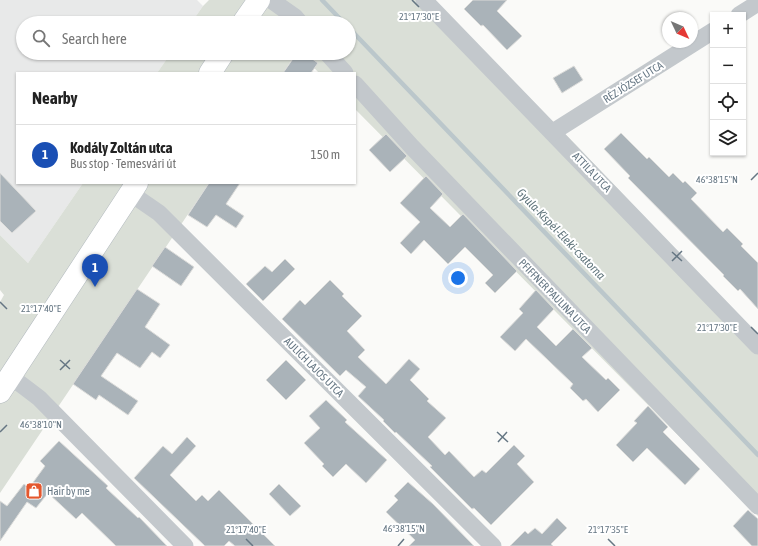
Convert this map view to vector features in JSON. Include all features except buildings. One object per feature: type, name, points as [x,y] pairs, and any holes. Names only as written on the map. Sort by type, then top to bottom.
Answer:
[{"type":"street","points":[[248,16],[259,0]]},
{"type":"street","points":[[271,0],[294,16]]},
{"type":"street","name":"ATTILA UTCA","points":[[424,0],[758,346]]},
{"type":"street","points":[[744,12],[758,3]]},
{"type":"street","name":"RÉZ JÓZSEF UTCA","points":[[553,132],[710,34]]},
{"type":"street","points":[[211,72],[218,60]]},
{"type":"street","points":[[333,60],[344,72]]},
{"type":"street","name":"PFIFFNER PAULINA UTCA","points":[[356,85],[412,147],[758,506]]},
{"type":"street","points":[[134,188],[5,384],[39,398],[185,546]]},
{"type":"street","name":"AULICH LAJOS UTCA","points":[[134,188],[493,546]]},
{"type":"shaded area","points":[[0,0],[197,0],[203,6],[196,16],[16,16],[16,60],[166,60],[158,72],[16,72],[16,184],[82,184],[28,263],[0,235]]},
{"type":"shaded area","points":[[209,0],[433,0],[575,144],[758,336],[758,516],[356,110],[356,72],[318,72],[307,60],[356,60],[356,16],[196,16]]},
{"type":"shaded area","points":[[166,60],[291,60],[284,72],[158,72]]},
{"type":"shaded area","points":[[82,184],[208,184],[0,493],[0,302],[4,295],[0,290],[0,235],[28,263]]},
{"type":"waterway","name":"Gyula-Kispél-Eleki-csatorna","points":[[322,0],[337,16]]},
{"type":"waterway","name":"Gyula-Kispél-Eleki-csatorna","points":[[356,35],[758,455]]},
{"type":"place","name":"Kodály Zoltán utca","points":[[95,287]]},
{"type":"place","name":"Hair by me","points":[[34,491]]}]
